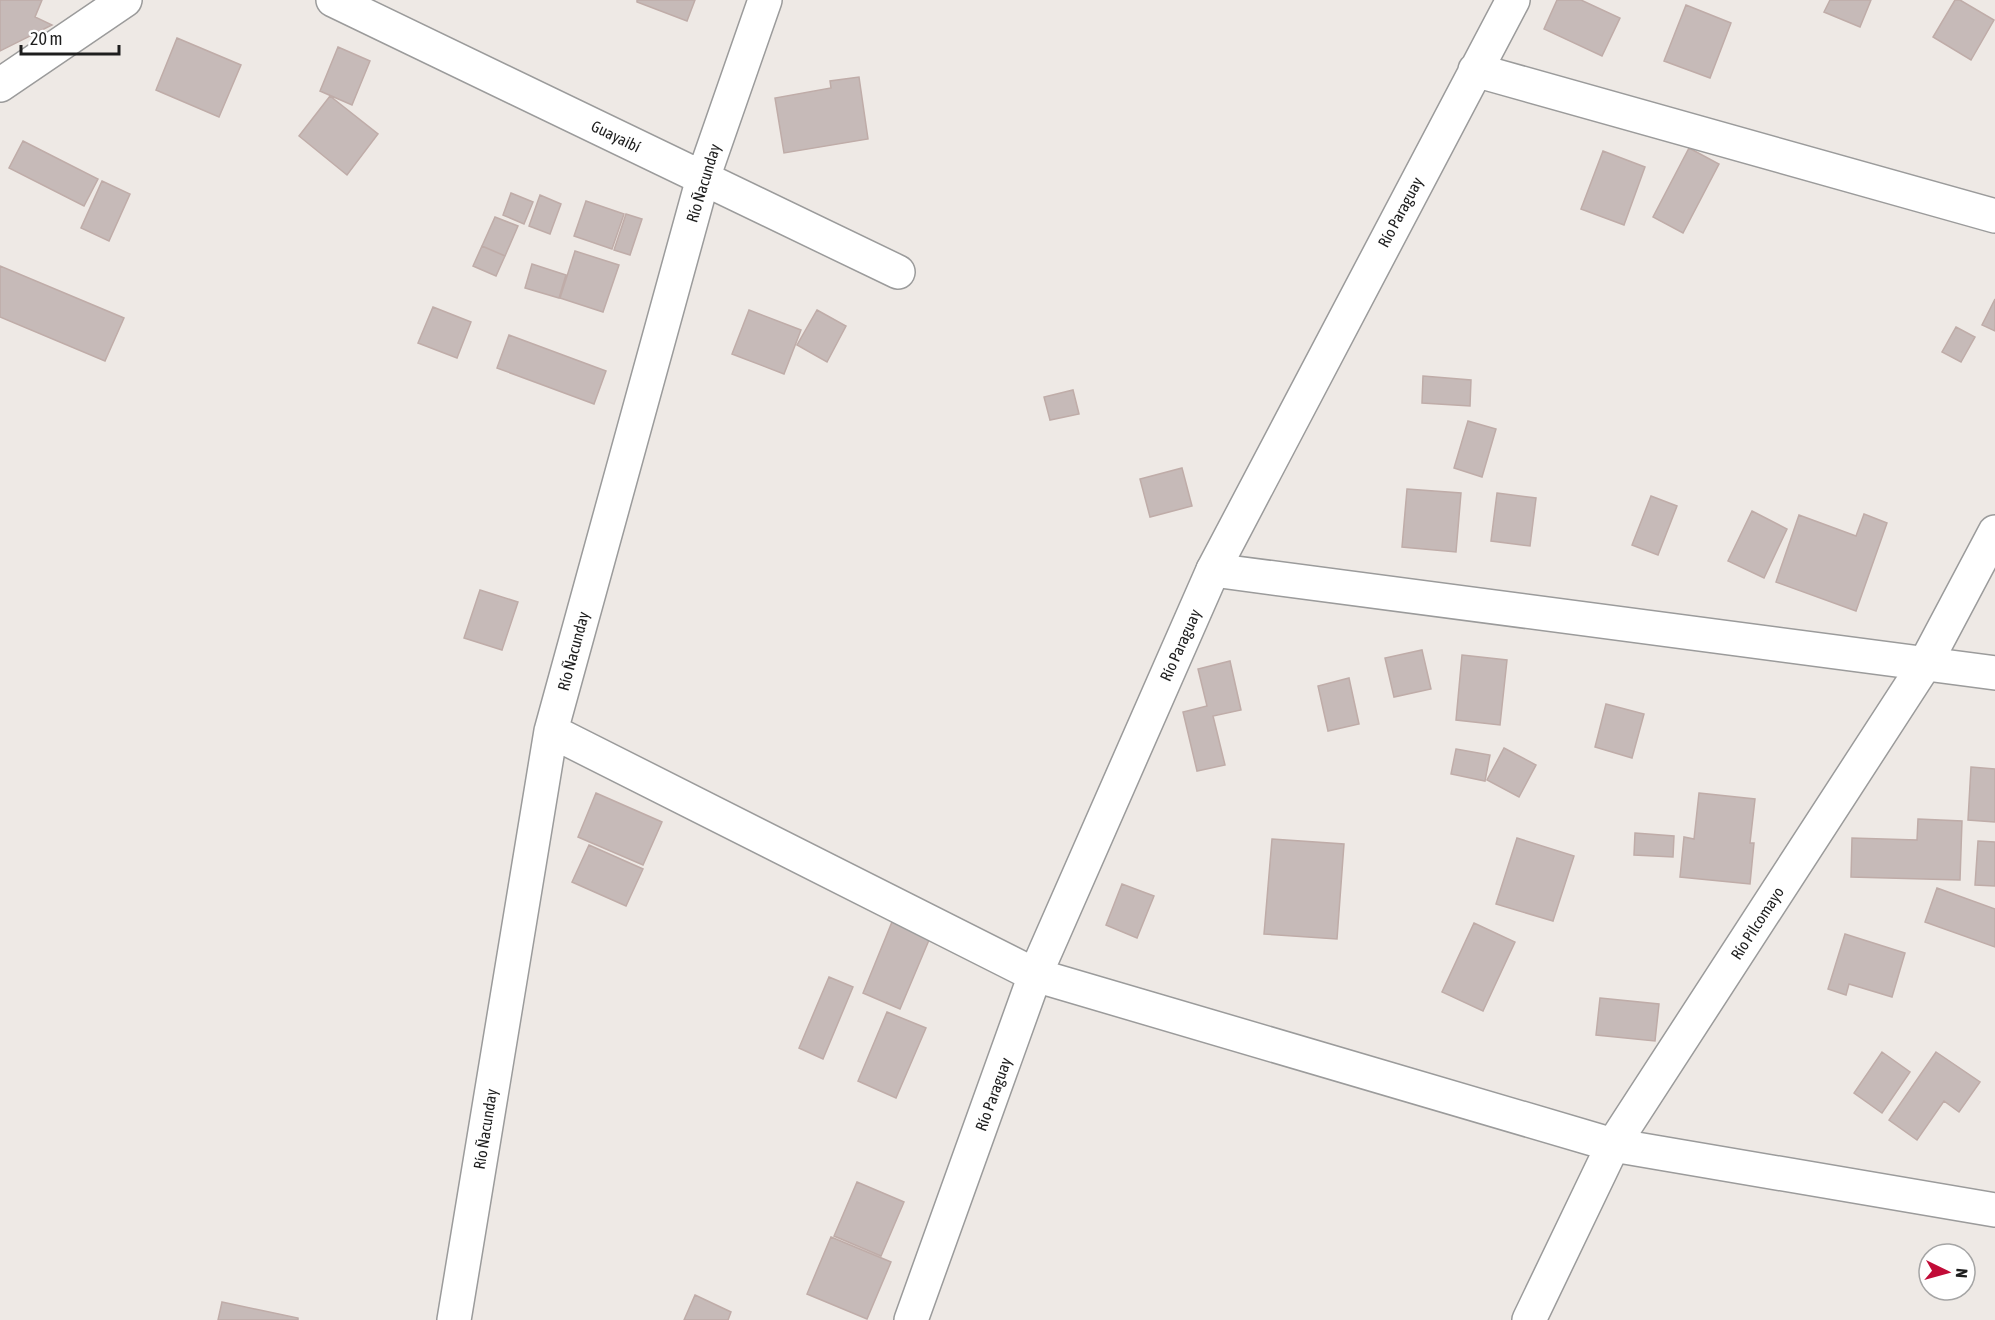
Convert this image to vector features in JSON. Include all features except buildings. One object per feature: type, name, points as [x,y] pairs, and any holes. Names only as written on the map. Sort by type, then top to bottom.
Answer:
[{"type":"street","points":[[0,86],[125,0]]},
{"type":"street","name":"Guayaibí","points":[[333,0],[898,272]]},
{"type":"street","name":"Río Ñacunday","points":[[454,1320],[551,731],[703,178],[765,0]]},
{"type":"street","name":"Río Paraguay","points":[[910,1320],[1035,975],[1213,570],[1514,0]]},
{"type":"street","points":[[1475,70],[1995,216]]},
{"type":"street","name":"Río Pilcomayo","points":[[1529,1320],[1613,1145],[1925,664],[1995,532]]},
{"type":"street","points":[[1213,570],[1995,673]]},
{"type":"street","points":[[551,731],[1035,975],[1613,1145],[1995,1210]]}]
